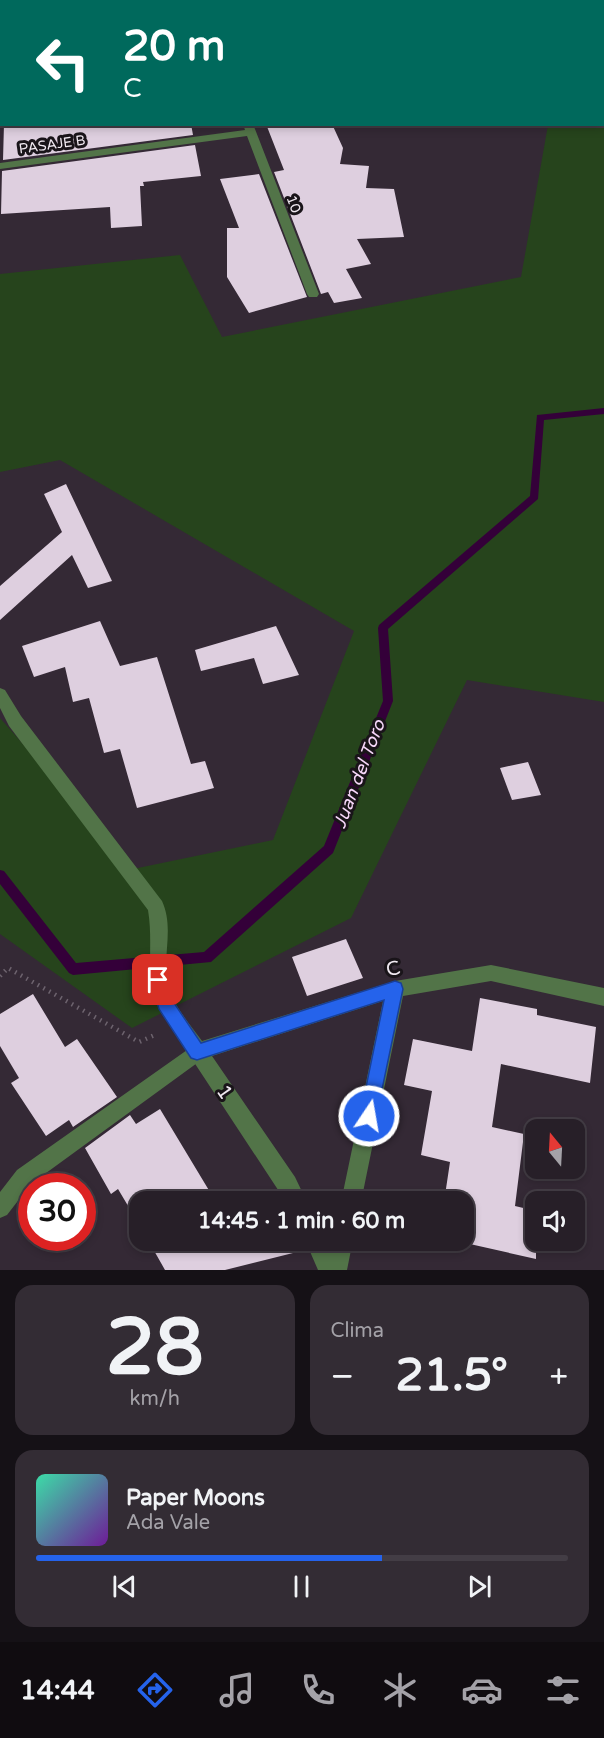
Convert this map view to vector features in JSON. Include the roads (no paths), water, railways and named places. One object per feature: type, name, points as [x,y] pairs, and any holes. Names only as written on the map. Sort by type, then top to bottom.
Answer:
[{"type":"street","name":"PASAJE B","points":[[0,166],[249,128]]},
{"type":"street","name":"10","points":[[249,128],[312,294]]},
{"type":"street","name":"1","points":[[0,694],[15,721],[156,907],[160,929],[158,980],[165,1003],[292,1191]]},
{"type":"street","name":"C","points":[[0,1209],[24,1177],[197,1052],[395,989],[491,973],[604,997]]},
{"type":"street","points":[[353,1191],[395,989]]},
{"type":"street","points":[[320,1251],[329,1270]]},
{"type":"street","points":[[337,1270],[341,1251]]},
{"type":"waterway","name":"Juan del Toro","points":[[0,875],[73,969],[207,958],[329,849],[388,701],[383,628],[535,497],[540,417],[604,411]]}]
